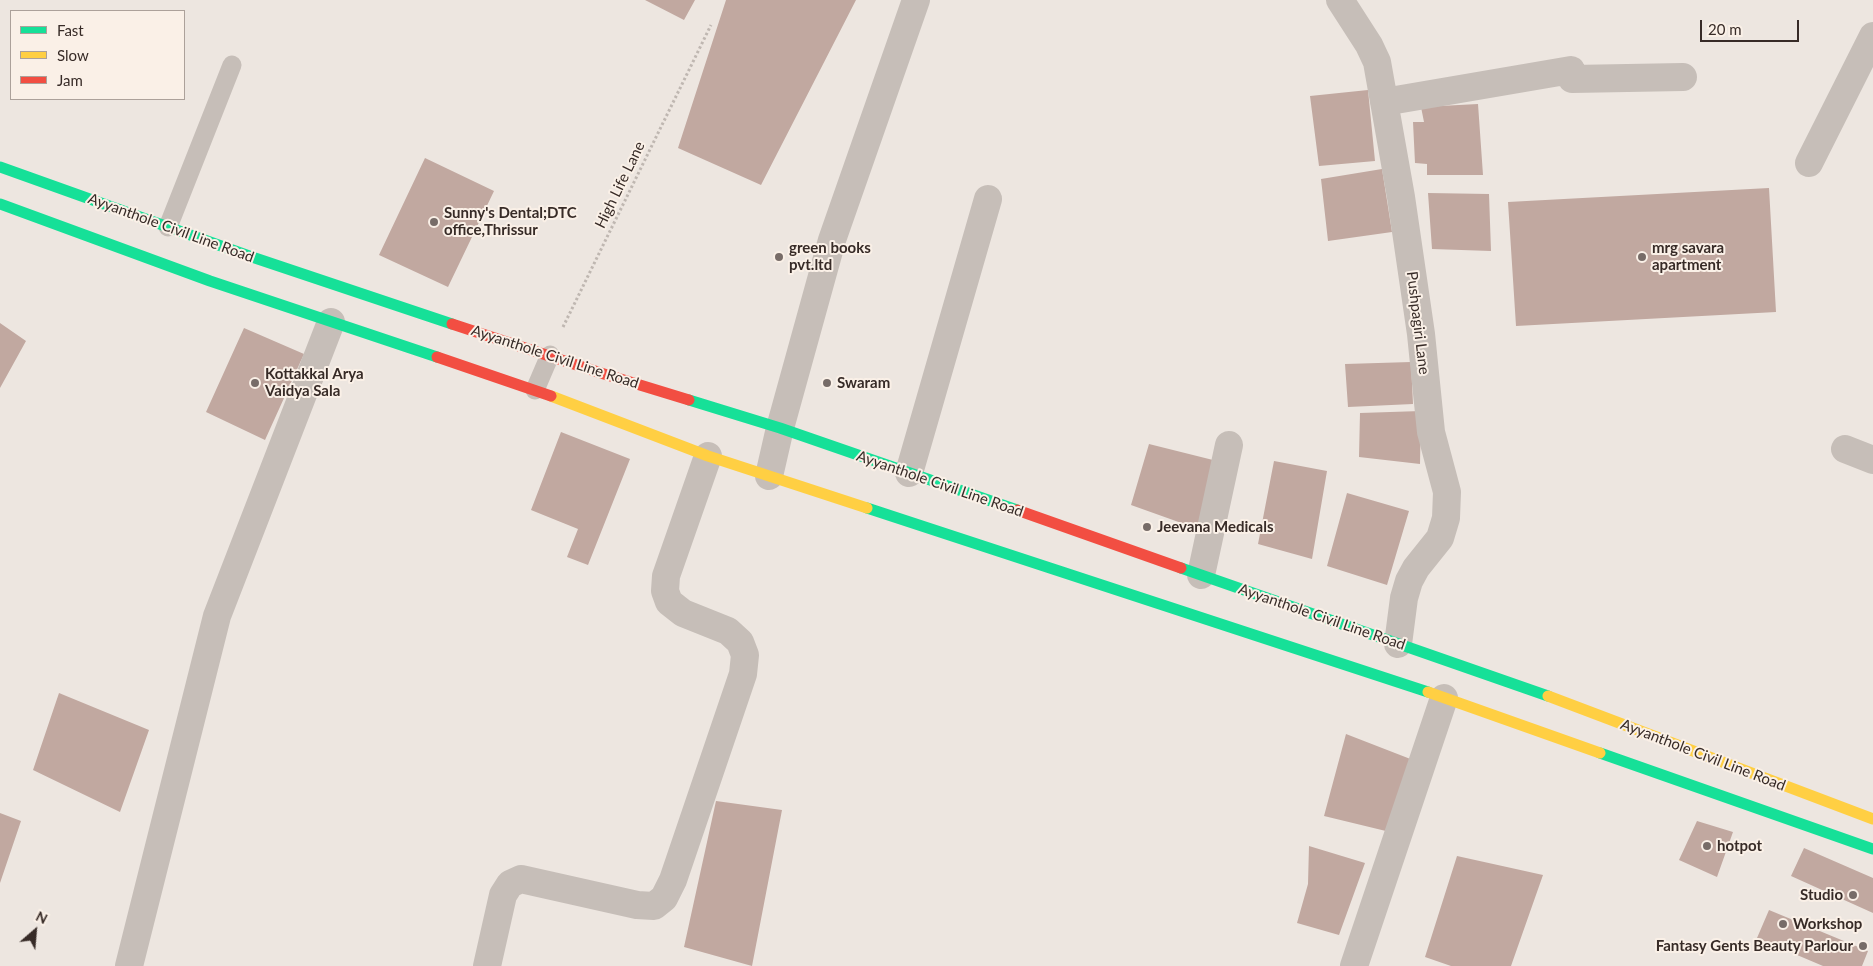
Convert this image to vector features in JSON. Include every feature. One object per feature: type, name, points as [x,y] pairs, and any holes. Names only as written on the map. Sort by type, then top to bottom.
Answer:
[{"type":"main road","name":"Ayyanthole Civil Line Road","points":[[0,167],[168,227],[221,251],[780,428],[1217,584],[1529,689],[1873,819]]},
{"type":"main road","name":"Ayyanthole Civil Line Road","points":[[0,204],[212,276],[331,322],[536,390],[708,456],[1213,616],[1873,849]]},
{"type":"street","points":[[769,476],[780,428],[832,240],[916,0]]},
{"type":"street","name":"Pushpagiri Lane","points":[[1340,0],[1369,45],[1377,62],[1401,197],[1431,432],[1447,492],[1446,518],[1440,538],[1416,568],[1409,581],[1404,598],[1398,644]]},
{"type":"street","points":[[1809,162],[1873,36]]},
{"type":"street","points":[[1384,102],[1571,70],[1572,79],[1683,77]]},
{"type":"street","points":[[909,474],[988,200]]},
{"type":"street","points":[[128,966],[217,616],[331,322]]},
{"type":"street","points":[[1217,584],[1229,445]]},
{"type":"street","points":[[1845,449],[1873,460]]},
{"type":"street","points":[[487,966],[503,895],[510,884],[521,879],[637,905],[654,906],[664,898],[673,880],[743,674],[745,655],[740,642],[728,631],[683,613],[669,602],[665,591],[666,576],[708,456]]},
{"type":"street","points":[[1354,966],[1444,698]]},
{"type":"lane","points":[[168,227],[232,65]]},
{"type":"lane","points":[[536,390],[550,356]]},
{"type":"path","name":"High Life Lane","points":[[550,356],[711,25]]},
{"type":"building","points":[[645,0],[695,0],[684,20]]},
{"type":"building","points":[[726,0],[856,0],[761,185],[678,148]]},
{"type":"building","points":[[1368,90],[1375,161],[1319,166],[1310,96]]},
{"type":"building","points":[[1478,104],[1483,175],[1427,175],[1427,164],[1415,163],[1413,122],[1424,122],[1421,107]]},
{"type":"building","points":[[425,158],[494,191],[448,287],[379,255]]},
{"type":"building","points":[[1382,169],[1392,232],[1328,241],[1321,179]]},
{"type":"building","name":"mrg savara apartment","points":[[1769,188],[1776,312],[1516,326],[1508,202]]},
{"type":"building","points":[[1428,193],[1489,194],[1491,251],[1432,249]]},
{"type":"building","points":[[0,323],[26,341],[0,388]]},
{"type":"building","name":"Kottakkal Arya Vaidya Sala","points":[[244,328],[304,354],[265,440],[206,412]]},
{"type":"building","points":[[1411,362],[1413,404],[1348,407],[1345,364]]},
{"type":"building","points":[[1421,411],[1420,464],[1359,457],[1360,413]]},
{"type":"building","points":[[561,432],[630,459],[588,565],[567,557],[578,529],[531,510]]},
{"type":"building","points":[[1149,444],[1217,461],[1201,530],[1131,505]]},
{"type":"building","points":[[1274,461],[1327,471],[1312,559],[1258,544]]},
{"type":"building","points":[[1347,493],[1409,511],[1387,585],[1327,566]]},
{"type":"building","points":[[59,693],[149,730],[120,812],[33,770]]},
{"type":"building","points":[[1346,734],[1413,760],[1390,832],[1324,816]]},
{"type":"building","points":[[716,801],[782,810],[752,966],[684,947]]},
{"type":"building","points":[[0,813],[21,821],[0,883]]},
{"type":"building","name":"hotpot","points":[[1697,821],[1733,832],[1717,877],[1679,860]]},
{"type":"building","points":[[1309,846],[1365,863],[1339,935],[1297,923],[1308,884]]},
{"type":"building","name":"Studio","points":[[1804,848],[1873,878],[1873,913],[1791,876]]},
{"type":"building","points":[[1457,856],[1543,875],[1511,966],[1451,966],[1425,957]]},
{"type":"building","name":"Workshop","points":[[1769,910],[1868,951],[1862,966],[1823,966],[1757,938]]},
{"type":"traffic: fast","points":[[0,167],[252,257],[452,324]]},
{"type":"traffic: fast","points":[[0,204],[210,281],[437,357]]},
{"type":"traffic: fast","points":[[689,400],[780,428],[1017,510]]},
{"type":"traffic: fast","points":[[867,508],[1428,692]]},
{"type":"traffic: fast","points":[[1181,568],[1548,696]]},
{"type":"traffic: fast","points":[[1600,753],[1873,849]]},
{"type":"traffic: slow","points":[[551,396],[708,456],[867,508]]},
{"type":"traffic: slow","points":[[1428,692],[1600,753]]},
{"type":"traffic: slow","points":[[1548,696],[1873,819]]},
{"type":"traffic: jam","points":[[452,324],[689,400]]},
{"type":"traffic: jam","points":[[437,357],[551,396]]},
{"type":"traffic: jam","points":[[1017,510],[1181,568]]},
{"type":"place","name":"Sunny's Dental;DTC office,Thrissur","points":[[434,222]]},
{"type":"place","name":"green books pvt.ltd","points":[[779,257]]},
{"type":"place","name":"mrg savara apartment","points":[[1642,257]]},
{"type":"place","name":"Kottakkal Arya Vaidya Sala","points":[[255,383]]},
{"type":"place","name":"Swaram","points":[[827,383]]},
{"type":"place","name":"Jeevana Medicals","points":[[1147,527]]},
{"type":"place","name":"hotpot","points":[[1707,846]]},
{"type":"place","name":"Studio","points":[[1853,895]]},
{"type":"place","name":"Workshop","points":[[1783,924]]},
{"type":"place","name":"Fantasy Gents Beauty Parlour","points":[[1863,946]]}]
